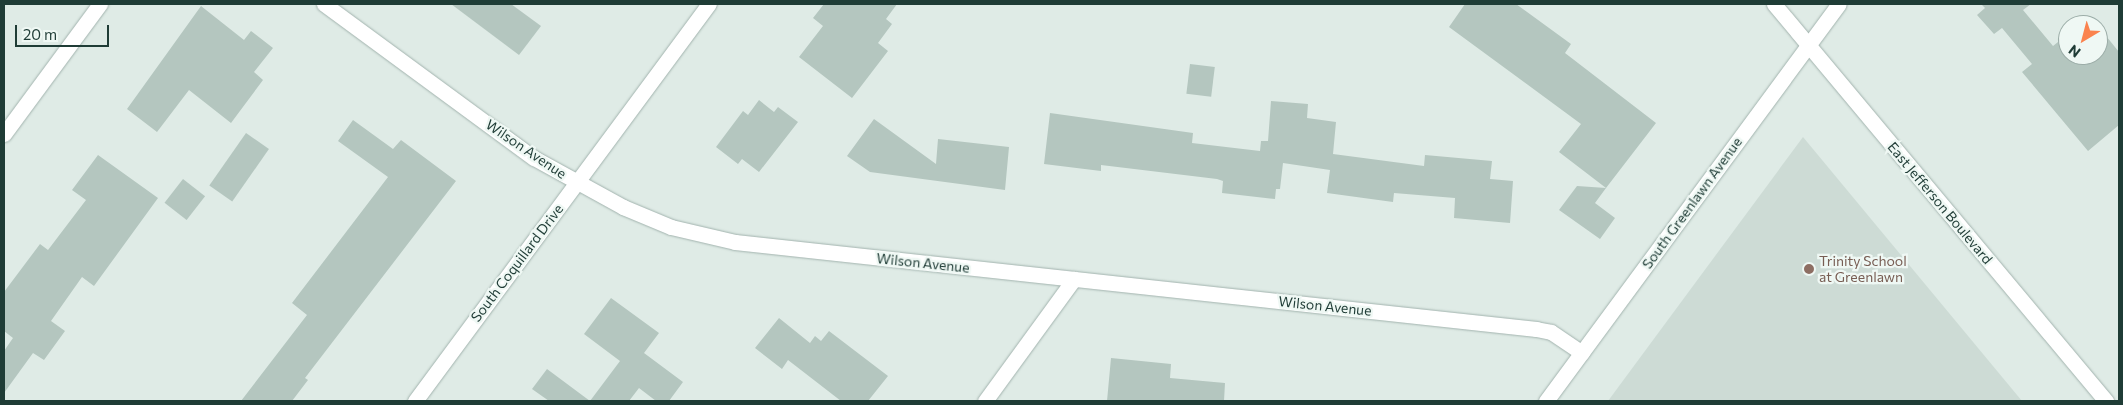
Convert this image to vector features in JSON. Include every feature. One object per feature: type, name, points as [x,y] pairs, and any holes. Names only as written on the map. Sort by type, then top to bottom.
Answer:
[{"type":"street","points":[[4,134],[100,4]]},
{"type":"street","name":"Wilson Avenue","points":[[324,4],[534,158],[576,183],[671,227],[736,242],[1536,329],[1551,332],[1582,353]]},
{"type":"street","name":"South Coquillard Drive","points":[[415,401],[709,4]]},
{"type":"street","name":"East Jefferson Boulevard","points":[[1774,4],[2106,401]]},
{"type":"street","name":"South Greenlawn Avenue","points":[[1546,401],[1839,4]]},
{"type":"street","points":[[985,401],[1074,279]]},
{"type":"shaded area","name":"Trinity School at Greenlawn","points":[[1803,137],[2022,401],[1608,401]]},
{"type":"building","points":[[451,4],[511,4],[541,26],[519,55]]},
{"type":"building","points":[[824,4],[897,4],[886,19],[892,24],[878,43],[888,51],[852,98],[799,57],[823,26],[813,18]]},
{"type":"building","points":[[1465,4],[1516,4],[1571,44],[1565,53],[1656,123],[1606,188],[1559,152],[1581,124],[1449,27]]},
{"type":"building","points":[[1981,4],[2031,4],[2023,10],[2053,46],[2058,42],[2058,65],[2108,65],[2108,38],[2119,52],[2119,125],[2088,151],[2022,72],[2032,64],[2002,28],[1994,34],[1977,15],[1985,8]]},
{"type":"building","points":[[201,6],[244,40],[251,31],[273,48],[254,72],[263,80],[231,123],[189,90],[157,132],[127,109]]},
{"type":"building","points":[[1190,64],[1215,67],[1211,97],[1186,94]]},
{"type":"building","points":[[759,100],[774,112],[778,107],[798,122],[759,172],[742,159],[738,164],[716,147],[743,111],[748,115]]},
{"type":"building","points":[[1271,101],[1308,104],[1307,118],[1336,122],[1333,154],[1424,166],[1425,155],[1492,161],[1490,179],[1513,181],[1510,223],[1454,218],[1455,198],[1394,193],[1393,202],[1327,193],[1330,170],[1283,163],[1280,189],[1276,189],[1275,199],[1222,193],[1223,181],[1217,179],[1101,165],[1101,171],[1044,164],[1050,113],[1193,133],[1192,143],[1260,151],[1261,141],[1268,141]]},
{"type":"building","points":[[874,119],[936,164],[938,139],[1009,147],[1005,190],[870,172],[847,156]]},
{"type":"building","points":[[353,120],[393,149],[401,140],[456,181],[305,378],[308,380],[292,401],[241,401],[307,315],[292,303],[388,177],[338,141]]},
{"type":"building","points":[[246,133],[269,149],[232,201],[209,185]]},
{"type":"building","points":[[98,155],[158,198],[94,286],[82,277],[51,321],[65,331],[44,360],[33,353],[4,393],[4,351],[13,338],[4,331],[4,292],[40,244],[48,250],[86,200],[72,190]]},
{"type":"building","points":[[183,179],[205,196],[187,220],[165,203]]},
{"type":"building","points":[[1577,186],[1606,188],[1595,203],[1615,218],[1600,239],[1559,210]]},
{"type":"building","points":[[611,298],[659,333],[644,353],[683,382],[669,401],[656,401],[639,388],[629,401],[590,401],[620,361],[584,334]]},
{"type":"building","points":[[779,318],[810,343],[815,336],[821,341],[829,331],[888,376],[868,401],[841,401],[788,360],[782,369],[755,348]]},
{"type":"building","points":[[1111,358],[1171,364],[1170,378],[1225,383],[1224,401],[1107,401]]},
{"type":"building","points":[[547,369],[590,401],[549,401],[532,389]]},
{"type":"place","name":"Trinity School at Greenlawn","points":[[1809,269]]}]
